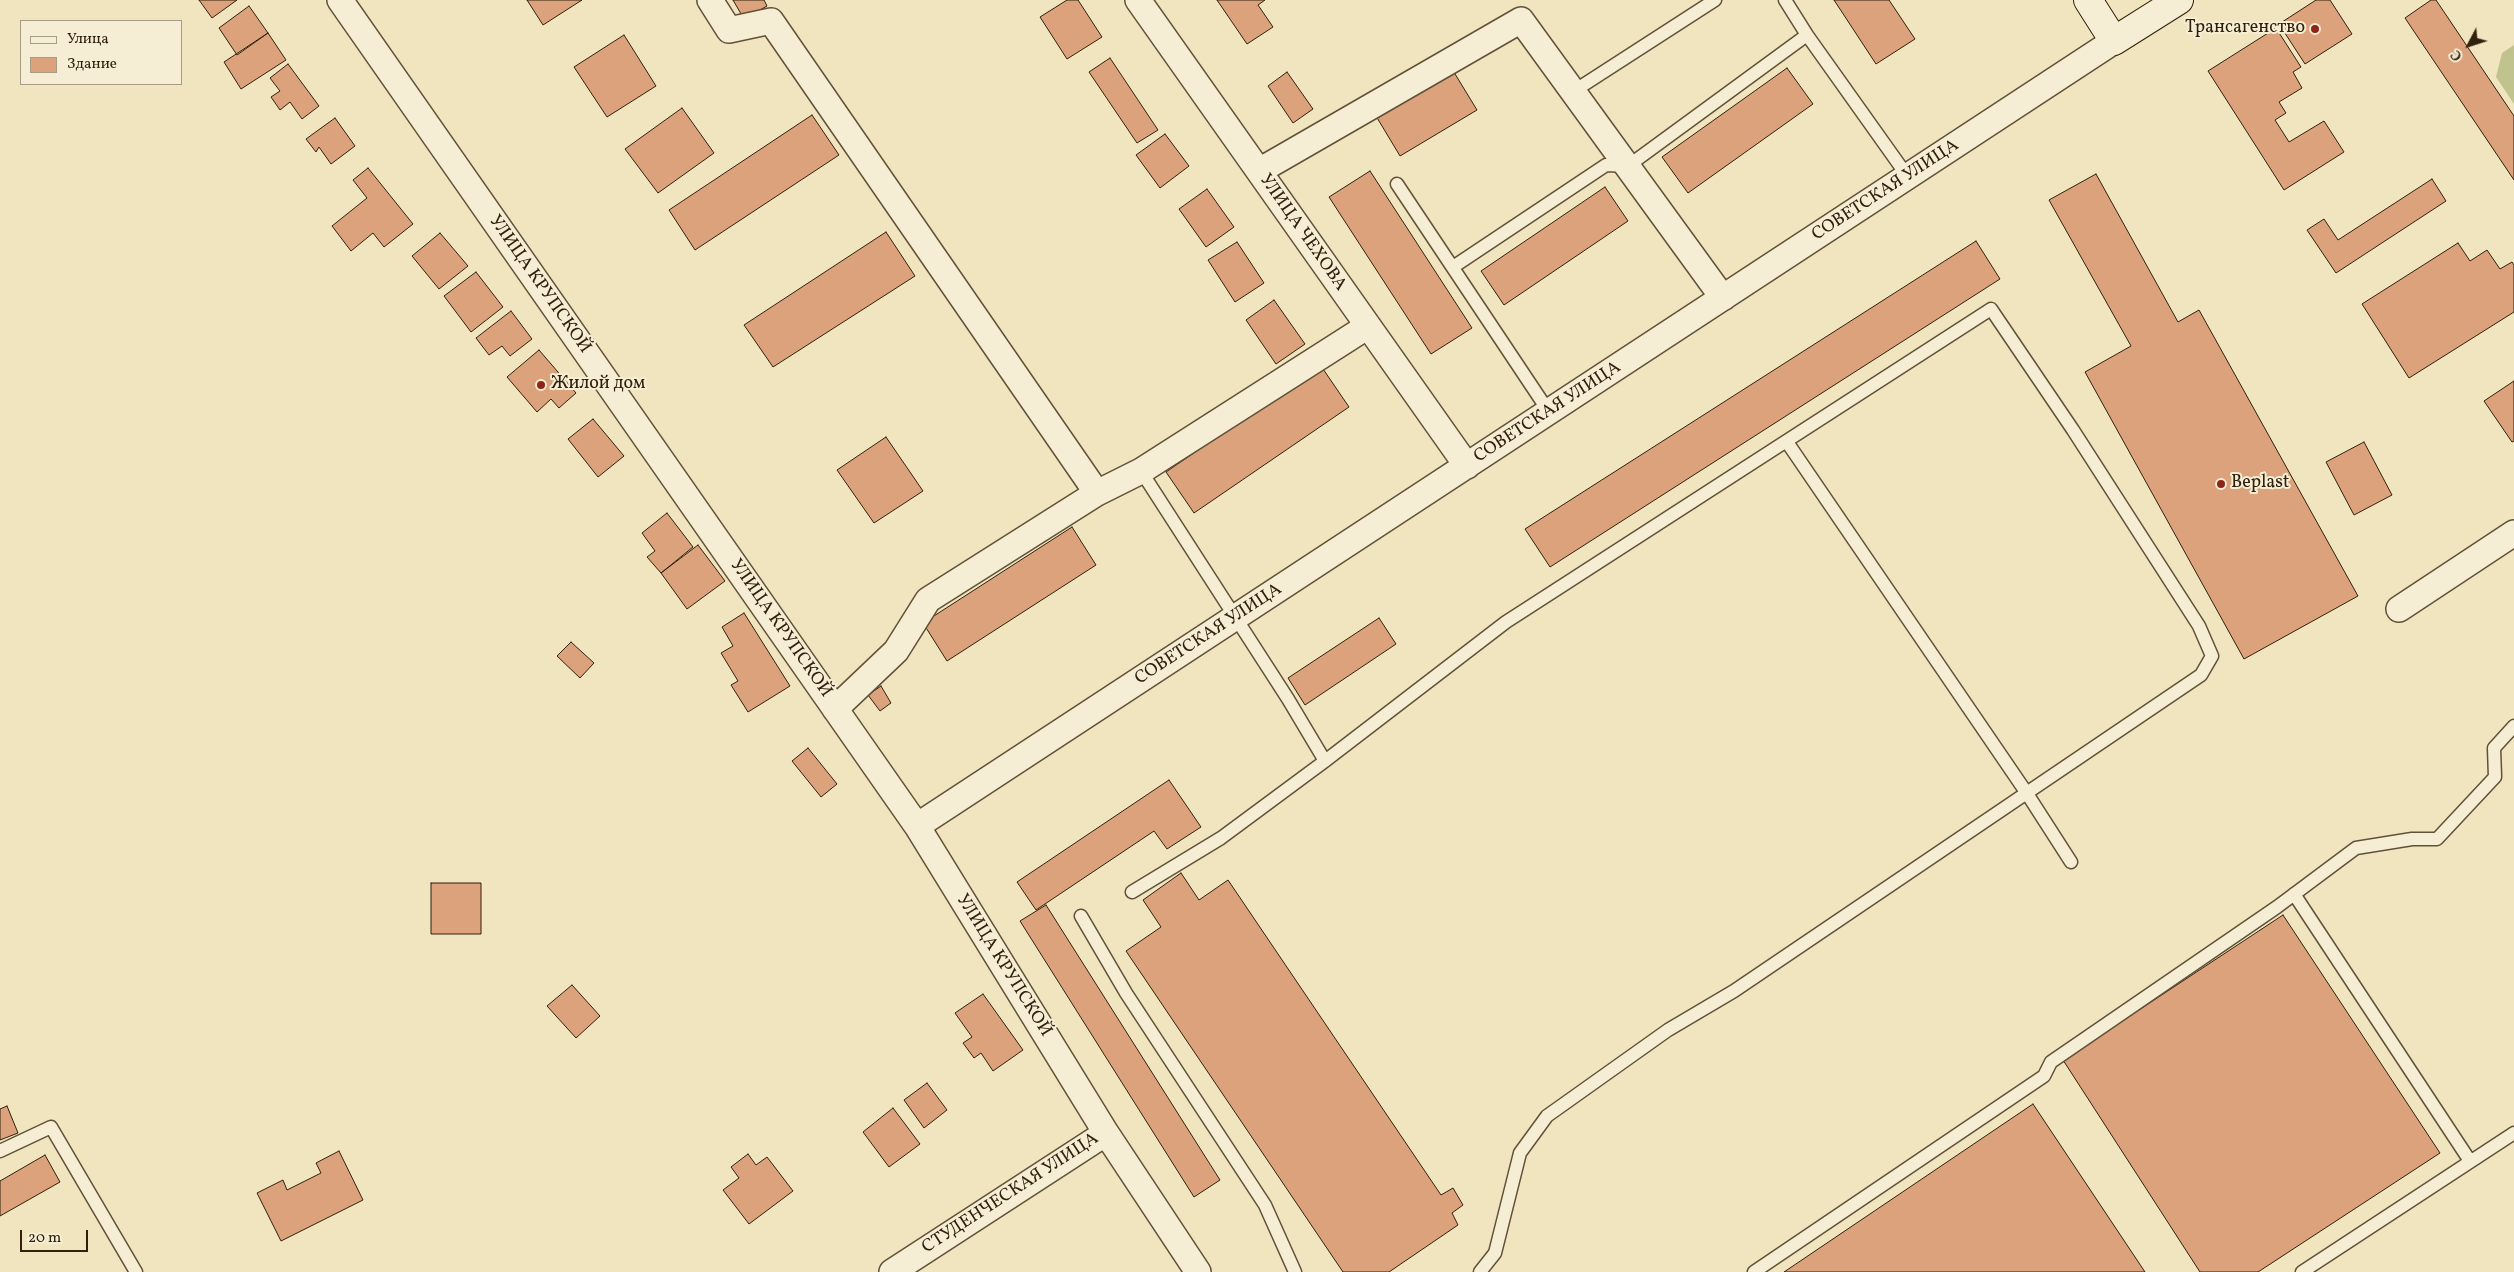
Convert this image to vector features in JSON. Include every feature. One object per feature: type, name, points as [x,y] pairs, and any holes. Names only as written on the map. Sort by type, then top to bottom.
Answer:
[{"type":"main road","points":[[2088,0],[2114,41]]},
{"type":"main road","name":"СОВЕТСКАЯ УЛИЦА","points":[[2114,41],[2179,0]]},
{"type":"street","name":"УЛИЦА КРУПСКОЙ","points":[[340,0],[918,826],[1106,1133],[1198,1272]]},
{"type":"street","points":[[710,0],[729,30],[771,21],[1097,493]]},
{"type":"street","name":"УЛИЦА ЧЕХОВА","points":[[1138,0],[1467,466]]},
{"type":"street","points":[[1259,171],[1521,20],[1723,298]]},
{"type":"street","name":"СОВЕТСКАЯ УЛИЦА","points":[[918,826],[2114,41]]},
{"type":"street","points":[[835,709],[896,650],[928,600],[1097,493],[1141,471],[1368,326]]},
{"type":"street","points":[[2399,609],[2514,533]]},
{"type":"street","name":"СТУДЕНЧЕСКАЯ УЛИЦА","points":[[892,1272],[1106,1133]]},
{"type":"lane","points":[[1574,92],[1715,0]]},
{"type":"lane","points":[[1785,0],[1806,35],[1908,177]]},
{"type":"lane","points":[[1453,267],[1606,165],[1628,166],[1806,35]]},
{"type":"lane","points":[[1397,184],[1549,412]]},
{"type":"lane","points":[[1132,892],[1221,838],[1506,622],[1991,309],[2199,626],[2212,656],[2201,675],[1734,991],[1668,1030],[1546,1116],[1520,1153],[1495,1253],[1480,1272]]},
{"type":"lane","points":[[1787,442],[2026,792],[2071,862]]},
{"type":"lane","points":[[1141,471],[1325,761]]},
{"type":"lane","points":[[1754,1272],[2044,1076],[2051,1062],[2294,894],[2356,848],[2412,839],[2437,839],[2495,777],[2494,748],[2514,726]]},
{"type":"lane","points":[[2294,894],[2470,1161]]},
{"type":"lane","points":[[1081,916],[1126,993],[1265,1204],[1295,1272]]},
{"type":"lane","points":[[0,1152],[51,1127],[136,1272]]},
{"type":"lane","points":[[2302,1272],[2514,1133]]},
{"type":"green space","points":[[2514,45],[2514,104],[2496,77],[2502,53]]},
{"type":"building","points":[[199,0],[237,0],[212,18]]},
{"type":"building","points":[[527,0],[582,0],[543,25]]},
{"type":"building","points":[[733,0],[764,0],[767,6],[744,19]]},
{"type":"building","points":[[1067,0],[1078,0],[1102,37],[1067,59],[1040,17]]},
{"type":"building","points":[[1217,0],[1265,0],[1258,5],[1273,27],[1247,44]]},
{"type":"building","points":[[1834,0],[1889,0],[1915,39],[1876,64]]},
{"type":"building","name":"Трансагенство","points":[[2316,0],[2330,0],[2352,34],[2305,64],[2279,24]]},
{"type":"building","points":[[2431,0],[2436,0],[2514,116],[2514,180],[2405,18]]},
{"type":"building","points":[[249,6],[268,33],[237,55],[219,28]]},
{"type":"building","points":[[2276,28],[2301,67],[2293,72],[2302,88],[2279,102],[2286,113],[2275,120],[2289,142],[2324,121],[2344,152],[2284,190],[2208,71]]},
{"type":"building","points":[[268,33],[286,60],[241,89],[224,62]]},
{"type":"building","points":[[624,35],[656,86],[607,117],[574,67]]},
{"type":"building","points":[[1110,58],[1158,130],[1137,143],[1089,72]]},
{"type":"building","points":[[288,64],[319,106],[302,119],[290,102],[280,110],[271,97],[280,91],[270,78]]},
{"type":"building","points":[[1787,68],[1813,104],[1688,193],[1662,157]]},
{"type":"building","points":[[1452,69],[1477,110],[1400,156],[1376,116]]},
{"type":"building","points":[[1287,72],[1313,109],[1293,123],[1268,86]]},
{"type":"building","points":[[682,108],[714,153],[658,193],[625,149]]},
{"type":"building","points":[[812,115],[839,155],[695,250],[669,210]]},
{"type":"building","points":[[335,118],[355,146],[331,164],[319,147],[316,152],[306,139]]},
{"type":"building","points":[[1165,134],[1189,166],[1160,188],[1136,155]]},
{"type":"building","points":[[368,168],[413,224],[384,247],[373,233],[351,251],[332,226],[367,198],[353,180]]},
{"type":"building","points":[[1370,171],[1472,328],[1431,354],[1329,197]]},
{"type":"building","name":"Beplast","points":[[2096,174],[2178,322],[2199,310],[2358,596],[2244,659],[2085,372],[2131,346],[2049,200]]},
{"type":"building","points":[[2432,179],[2446,201],[2336,273],[2307,230],[2324,219],[2338,240]]},
{"type":"building","points":[[1605,187],[1628,221],[1504,305],[1481,271]]},
{"type":"building","points":[[1207,189],[1234,227],[1206,247],[1179,209]]},
{"type":"building","points":[[886,232],[915,276],[773,367],[744,325]]},
{"type":"building","points":[[440,233],[468,266],[439,289],[412,256]]},
{"type":"building","points":[[1976,241],[2000,279],[1550,567],[1525,529]]},
{"type":"building","points":[[1237,242],[1264,283],[1235,302],[1208,260]]},
{"type":"building","points":[[2458,243],[2470,261],[2487,250],[2500,269],[2512,262],[2514,265],[2514,312],[2409,378],[2362,304]]},
{"type":"building","points":[[476,272],[503,307],[471,332],[444,296]]},
{"type":"building","points":[[1274,300],[1305,344],[1276,364],[1246,320]]},
{"type":"building","points":[[511,311],[532,339],[510,356],[502,346],[489,355],[476,338]]},
{"type":"building","name":"Жилой дом","points":[[539,350],[576,393],[559,408],[551,399],[537,412],[507,377]]},
{"type":"building","points":[[1321,366],[1349,407],[1194,513],[1166,472]]},
{"type":"building","points":[[2514,381],[2514,441],[2512,442],[2484,401]]},
{"type":"building","points":[[593,419],[624,456],[598,477],[568,439]]},
{"type":"building","points":[[886,437],[923,491],[874,523],[837,470]]},
{"type":"building","points":[[2364,442],[2392,495],[2354,515],[2326,462]]},
{"type":"building","points":[[667,513],[693,547],[661,573],[647,557],[655,551],[642,533]]},
{"type":"building","points":[[1072,527],[1096,565],[947,661],[923,623]]},
{"type":"building","points":[[698,545],[725,581],[687,609],[661,573]]},
{"type":"building","points":[[744,613],[790,686],[748,712],[731,685],[738,681],[721,653],[733,646],[722,627]]},
{"type":"building","points":[[1379,618],[1396,644],[1305,705],[1288,678]]},
{"type":"building","points":[[571,642],[594,663],[580,678],[557,656]]},
{"type":"building","points":[[881,686],[891,703],[880,711],[868,695]]},
{"type":"building","points":[[808,748],[837,784],[821,797],[792,761]]},
{"type":"building","points":[[1169,780],[1201,827],[1167,849],[1154,831],[1036,910],[1017,882]]},
{"type":"building","points":[[1181,873],[1199,900],[1228,880],[1441,1195],[1453,1188],[1463,1205],[1452,1213],[1458,1225],[1389,1272],[1343,1272],[1126,951],[1161,927],[1143,900]]},
{"type":"building","points":[[431,883],[481,883],[481,934],[431,934]]},
{"type":"building","points":[[1046,905],[1220,1180],[1194,1197],[1020,921]]},
{"type":"building","points":[[2283,915],[2440,1153],[2258,1272],[2200,1272],[2063,1060]]},
{"type":"building","points":[[572,985],[600,1016],[576,1038],[547,1006]]},
{"type":"building","points":[[983,994],[1023,1050],[993,1071],[981,1053],[974,1058],[963,1043],[972,1037],[955,1013]]},
{"type":"building","points":[[927,1083],[947,1110],[924,1128],[904,1100]]},
{"type":"building","points":[[2033,1104],[2145,1272],[1784,1272]]},
{"type":"building","points":[[7,1106],[18,1133],[0,1140],[0,1109]]},
{"type":"building","points":[[893,1108],[920,1144],[889,1167],[863,1132]]},
{"type":"building","points":[[339,1151],[363,1200],[281,1241],[257,1193],[283,1180],[287,1190],[321,1173],[316,1163]]},
{"type":"building","points":[[748,1154],[756,1165],[767,1157],[793,1191],[749,1224],[723,1190],[739,1178],[731,1167]]},
{"type":"building","points":[[45,1155],[60,1182],[0,1216],[0,1181]]},
{"type":"place","name":"Трансагенство","points":[[2315,29]]},
{"type":"place","name":"Жилой дом","points":[[541,385]]},
{"type":"place","name":"Beplast","points":[[2221,484]]}]
